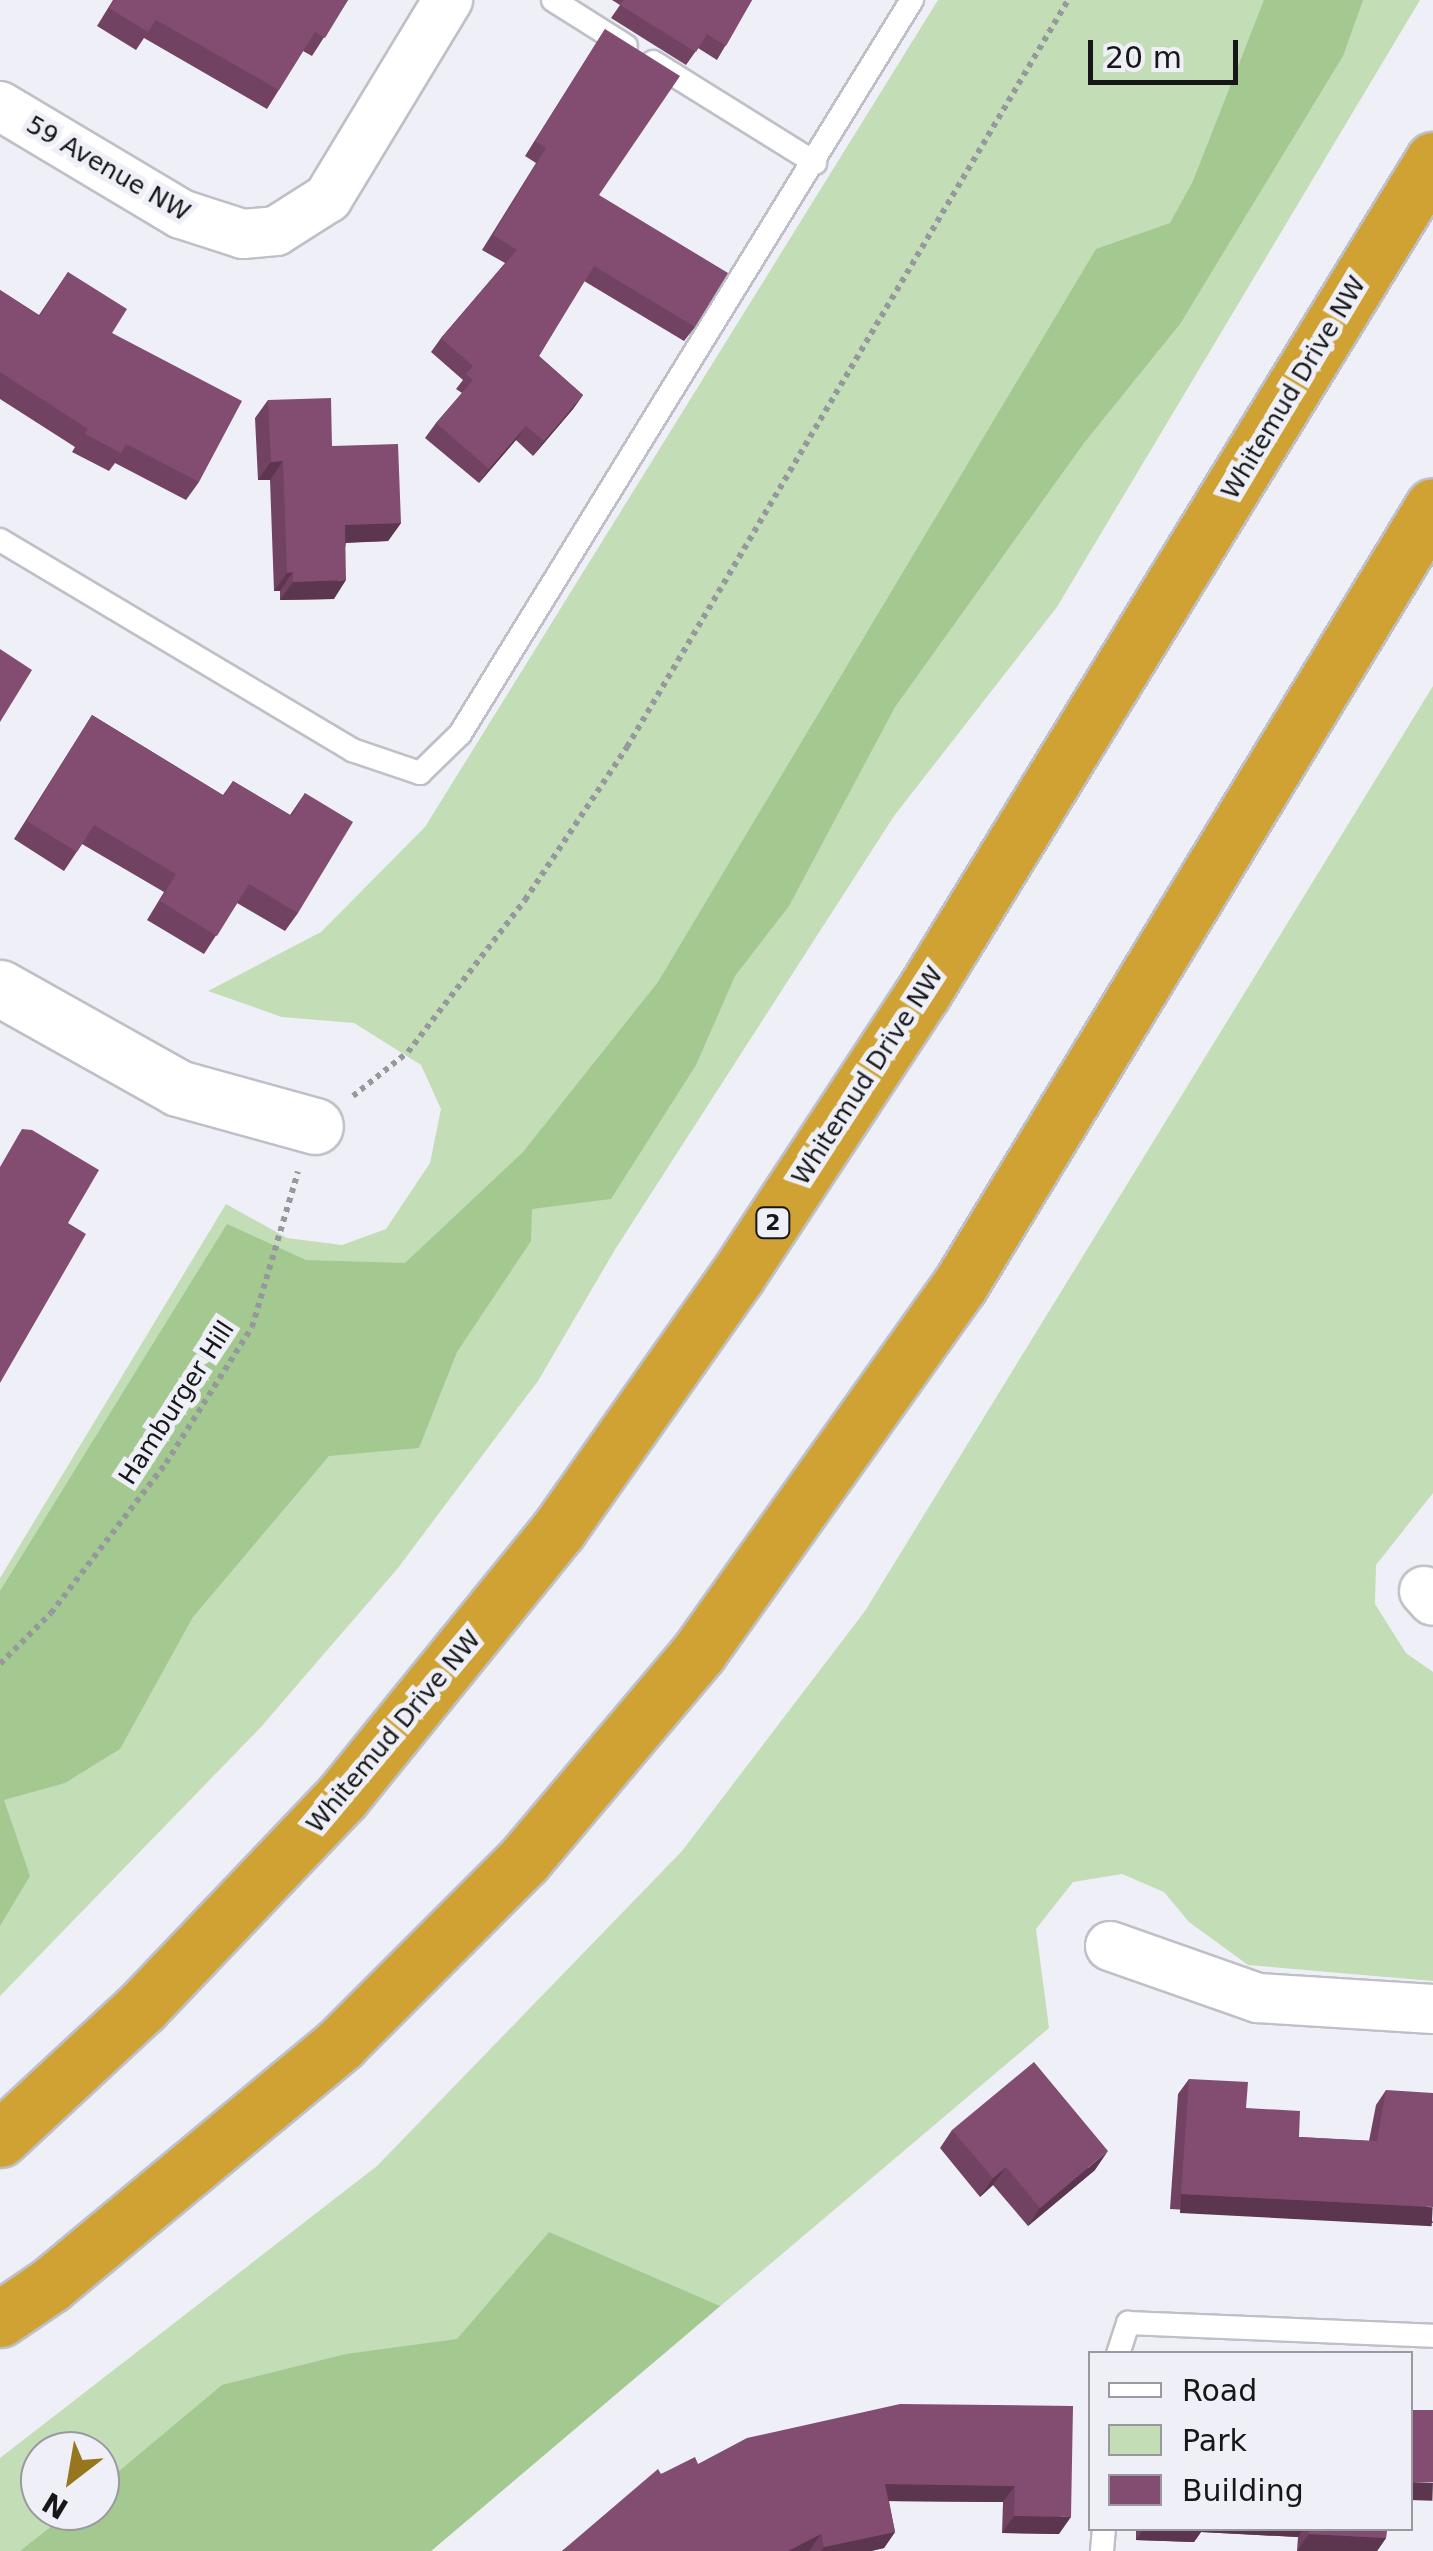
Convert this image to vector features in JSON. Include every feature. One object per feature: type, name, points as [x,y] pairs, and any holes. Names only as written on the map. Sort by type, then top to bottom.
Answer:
[{"type":"highway","name":"Whitemud Drive NW","points":[[0,2139],[142,2007],[342,1797],[559,1529],[738,1276],[924,993],[1425,172]]},
{"type":"highway","points":[[0,2319],[66,2273],[341,2043],[524,1860],[698,1652],[960,1284],[1433,506]]},
{"type":"street","name":"59 Avenue NW","points":[[0,106],[181,214],[243,234],[276,231],[328,198],[448,0]]},
{"type":"street","points":[[0,988],[178,1088],[316,1126]]},
{"type":"street","points":[[1110,1946],[1258,1998],[1433,2009]]},
{"type":"lane","points":[[553,0],[815,163]]},
{"type":"lane","points":[[0,540],[352,750],[420,773],[460,734],[912,0]]},
{"type":"lane","points":[[1119,2351],[1128,2322],[1433,2336]]},
{"type":"path","points":[[316,1126],[408,1052],[556,854],[627,748],[1068,0]]},
{"type":"path","name":"Hamburger Hill","points":[[0,1664],[51,1613],[166,1463],[252,1327],[279,1223],[316,1126]]},
{"type":"green space","points":[[938,0],[1420,0],[1057,607],[894,816],[616,1248],[538,1381],[398,1568],[261,1727],[0,1996],[0,1578],[226,1204],[287,1238],[342,1245],[386,1229],[430,1163],[441,1109],[421,1065],[354,1023],[282,1017],[208,991],[321,932],[425,827]]},
{"type":"green space","points":[[1264,0],[1363,0],[1343,56],[1180,324],[1084,443],[895,707],[789,906],[735,976],[696,1065],[611,1199],[532,1209],[531,1241],[457,1352],[419,1448],[329,1456],[193,1617],[120,1749],[65,1783],[4,1800],[30,1876],[0,1926],[0,1591],[227,1224],[306,1260],[405,1263],[523,1152],[658,982],[1096,249],[1170,223],[1193,181]]},
{"type":"green space","points":[[1433,686],[1433,1493],[1376,1565],[1375,1604],[1406,1653],[1433,1672],[1433,1981],[1248,1965],[1189,1922],[1164,1892],[1122,1874],[1073,1882],[1036,1929],[1049,2028],[431,2551],[0,2551],[0,2458],[20,2443],[20,2531],[120,2531],[120,2431],[35,2431],[377,2166],[682,1851],[865,1611]]},
{"type":"green space","points":[[549,2232],[720,2306],[431,2551],[20,2551],[46,2531],[120,2531],[120,2470],[222,2385],[346,2354],[457,2339]]},
{"type":"building","points":[[114,0],[348,0],[325,38],[315,32],[279,90],[156,20],[148,32],[109,8]]},
{"type":"building","points":[[624,0],[752,0],[726,46],[707,34],[696,52],[620,5]]},
{"type":"building","points":[[605,29],[680,76],[599,195],[728,273],[695,327],[594,266],[539,356],[583,395],[544,441],[526,426],[489,469],[436,423],[473,380],[466,374],[473,366],[441,338],[517,250],[493,235],[546,148],[535,141]]},
{"type":"building","points":[[68,272],[127,309],[112,333],[242,401],[199,482],[126,444],[121,453],[85,434],[88,429],[0,372],[0,290],[40,316]]},
{"type":"building","points":[[331,398],[332,446],[398,444],[401,523],[345,525],[346,580],[293,582],[293,572],[287,573],[283,461],[271,462],[268,400]]},
{"type":"building","points":[[0,649],[32,670],[0,722]]},
{"type":"building","points":[[92,715],[224,796],[233,781],[292,816],[305,793],[353,822],[298,913],[249,884],[217,936],[160,901],[176,874],[94,825],[77,852],[27,821]]},
{"type":"building","points":[[22,1129],[32,1130],[99,1170],[68,1223],[86,1234],[0,1383],[0,1167]]},
{"type":"building","points":[[1034,2062],[1108,2151],[1040,2208],[1006,2167],[993,2178],[952,2130]]},
{"type":"building","points":[[1189,2079],[1248,2082],[1246,2108],[1300,2111],[1299,2137],[1377,2141],[1386,2090],[1433,2093],[1433,2207],[1181,2194]]},
{"type":"building","points":[[900,2404],[1073,2406],[1071,2517],[1014,2516],[1015,2486],[885,2484],[895,2532],[824,2547],[821,2534],[788,2551],[562,2551],[658,2469],[661,2474],[695,2457],[698,2464],[747,2438]]},
{"type":"building","points":[[1413,2410],[1433,2410],[1433,2482],[1413,2482]]},
{"type":"building","points":[[1309,2531],[1387,2531],[1386,2538]]}]
